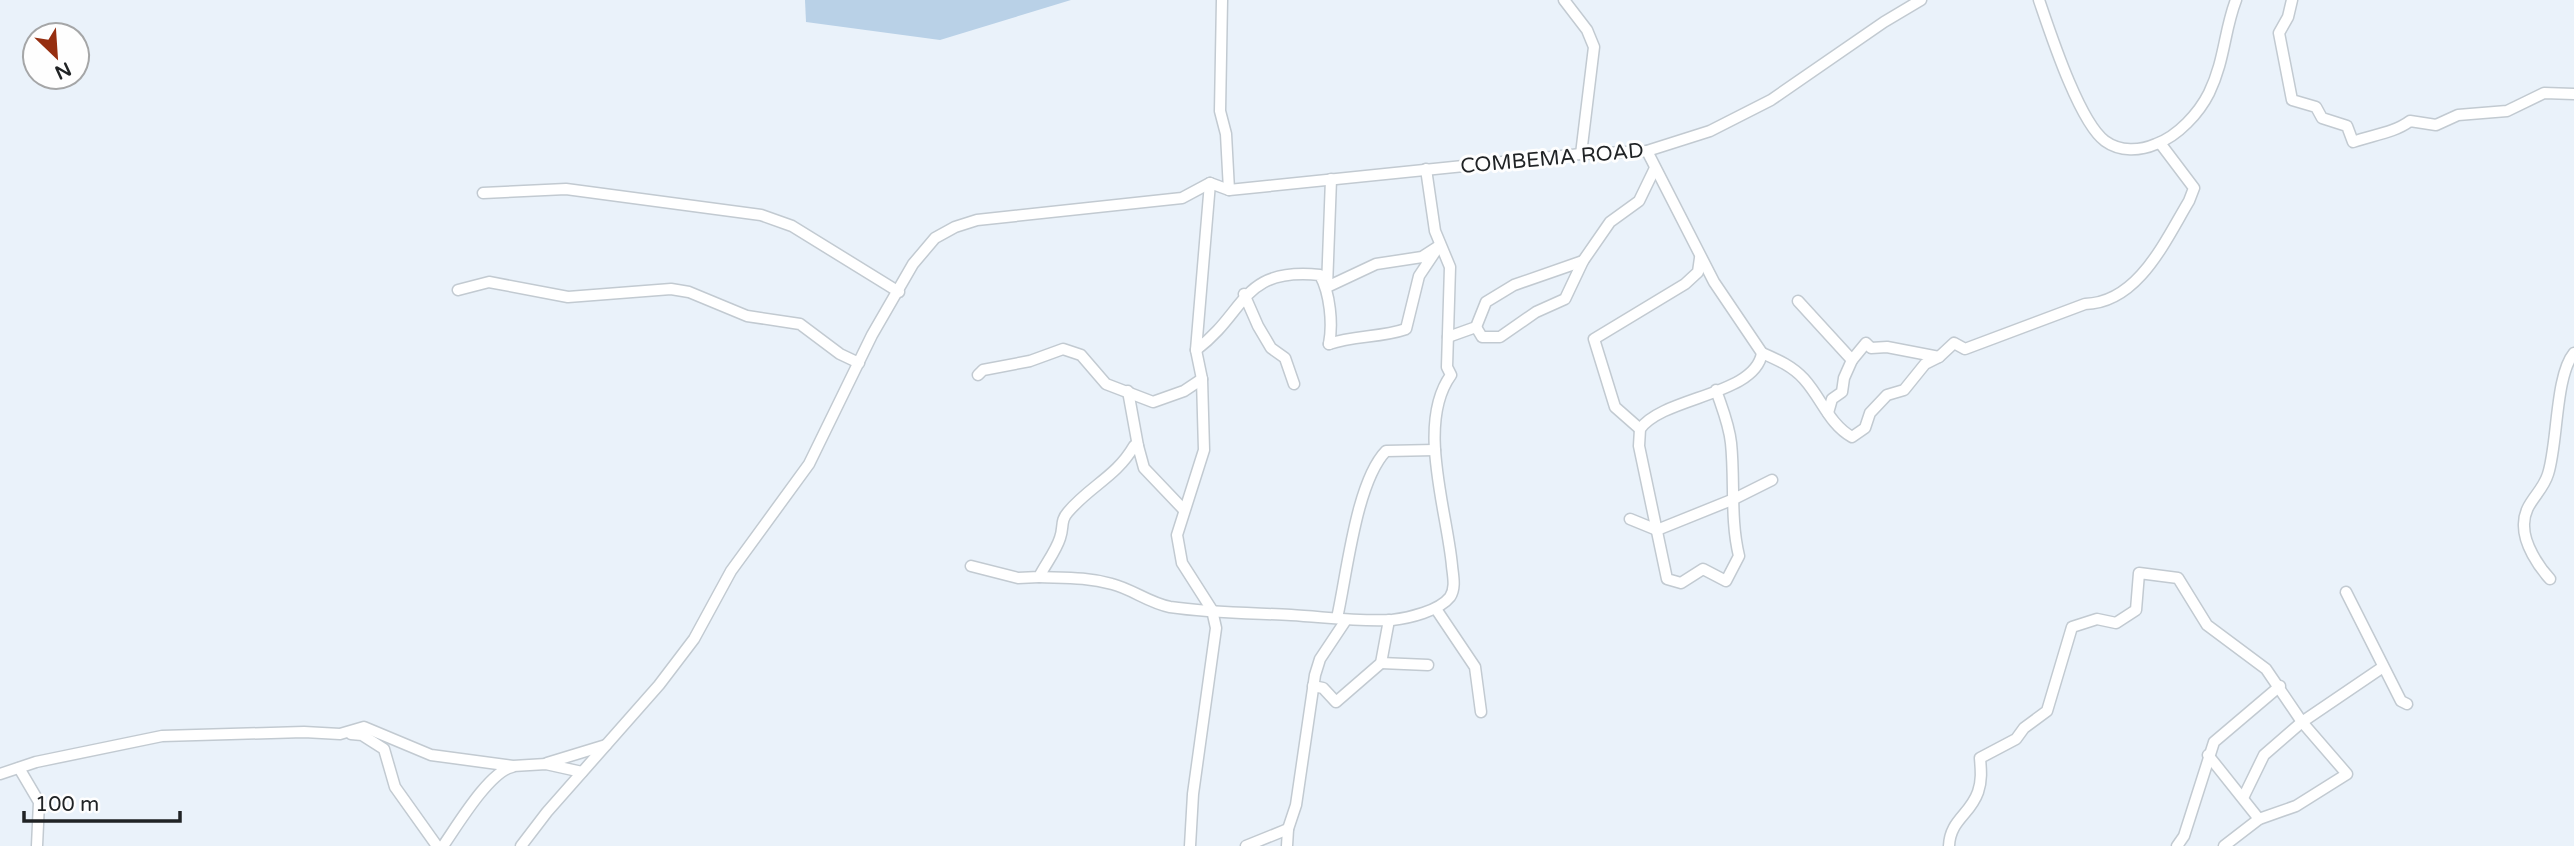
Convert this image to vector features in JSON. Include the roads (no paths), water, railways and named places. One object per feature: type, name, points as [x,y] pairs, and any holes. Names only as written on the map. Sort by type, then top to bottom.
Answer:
[{"type":"street","points":[[521,846],[659,685],[708,613],[752,541],[809,464],[859,363],[925,248],[955,226],[977,220],[1182,198],[1210,183],[1229,190],[1226,134],[1220,111],[1222,0]]},
{"type":"street","points":[[1563,0],[1587,30],[1594,47],[1581,153]]},
{"type":"street","name":"COMBEMA ROAD","points":[[1229,190],[1581,153],[1647,151],[1710,131],[1771,100],[1884,22],[1921,0]]},
{"type":"street","points":[[2039,0],[2071,83],[2092,126],[2104,141],[2121,148],[2140,150],[2160,143],[2183,127],[2208,95],[2222,64],[2236,0]]},
{"type":"street","points":[[2292,0],[2288,17],[2278,33],[2292,100],[2316,107],[2322,118],[2347,126],[2353,142],[2384,130],[2398,130],[2410,121],[2435,125],[2458,115],[2507,111],[2544,93],[2574,94]]},
{"type":"street","points":[[1647,151],[1700,258],[1762,354],[1784,362],[1804,379],[1838,429],[1853,437],[1865,428],[1870,413],[1888,395],[1903,390],[1926,364],[1939,357],[1954,342],[1965,349],[2085,304],[2099,304],[2140,278],[2189,201],[2194,188],[2160,143]]},
{"type":"street","points":[[1476,327],[1482,337],[1500,337],[1536,312],[1564,299],[1583,261],[1611,222],[1639,201],[1655,168]]},
{"type":"street","points":[[971,566],[1018,578],[1085,576],[1169,607],[1212,610],[1236,615],[1389,620],[1436,609],[1449,598],[1454,582],[1448,520],[1435,450],[1436,402],[1451,375],[1447,367],[1450,267],[1439,246],[1426,169]]},
{"type":"street","points":[[1331,179],[1327,287],[1331,334],[1329,344],[1351,336],[1369,337],[1406,328],[1419,276],[1439,246]]},
{"type":"street","points":[[1190,846],[1193,794],[1216,628],[1212,610],[1182,563],[1177,535],[1204,450],[1202,379],[1196,350],[1210,183]]},
{"type":"street","points":[[483,193],[566,189],[761,215],[792,226],[899,292]]},
{"type":"street","points":[[1327,287],[1376,264],[1422,257],[1439,246]]},
{"type":"street","points":[[1640,429],[1615,407],[1594,339],[1685,284],[1698,272],[1700,258]]},
{"type":"street","points":[[1448,337],[1476,327],[1486,302],[1514,285],[1583,261]]},
{"type":"street","points":[[1196,350],[1223,325],[1244,294],[1278,275],[1320,275],[1327,287]]},
{"type":"street","points":[[458,289],[489,282],[568,297],[671,289],[689,292],[747,316],[800,324],[840,354],[859,363]]},
{"type":"street","points":[[1244,294],[1271,348],[1285,358],[1294,384]]},
{"type":"street","points":[[1798,301],[1808,308],[1815,321],[1853,360]]},
{"type":"street","points":[[1828,413],[1832,399],[1842,392],[1844,379],[1853,360],[1866,343],[1871,348],[1887,347],[1939,357]]},
{"type":"street","points":[[978,375],[983,370],[1030,361],[1063,349],[1081,355],[1106,384],[1153,402],[1184,391],[1202,379]]},
{"type":"street","points":[[2550,579],[2538,566],[2524,529],[2525,509],[2548,476],[2558,407],[2569,359],[2574,353]]},
{"type":"street","points":[[1716,390],[1731,441],[1734,499],[1732,527],[1740,556],[1726,581],[1703,569],[1681,583],[1667,579],[1639,446],[1640,429],[1654,416],[1716,390],[1746,378],[1756,370],[1762,354]]},
{"type":"street","points":[[1128,391],[1144,468],[1184,510]]},
{"type":"street","points":[[1039,577],[1061,537],[1061,522],[1068,512],[1094,486],[1122,467],[1134,446],[1138,446]]},
{"type":"street","points":[[1287,846],[1288,829],[1296,806],[1313,686],[1320,659],[1342,619],[1366,486],[1376,461],[1386,451],[1435,450]]},
{"type":"street","points":[[1630,519],[1657,530],[1734,499],[1772,480]]},
{"type":"street","points":[[1950,846],[1950,830],[1977,794],[1981,779],[1980,758],[2016,739],[2024,728],[2047,711],[2072,627],[2097,619],[2116,623],[2136,610],[2139,573],[2178,578],[2207,625],[2266,669],[2302,722],[2347,774],[2296,806],[2259,819],[2224,846]]},
{"type":"street","points":[[2346,592],[2401,701],[2407,704]]},
{"type":"street","points":[[1436,609],[1475,667],[1481,712]]},
{"type":"street","points":[[1313,686],[1323,688],[1336,702],[1381,663],[1389,620]]},
{"type":"street","points":[[1381,663],[1428,665]]},
{"type":"street","points":[[2244,796],[2264,755],[2302,722],[2383,667]]},
{"type":"street","points":[[2177,846],[2184,836],[2214,743],[2280,687]]},
{"type":"street","points":[[340,734],[363,727],[432,755],[513,766],[546,764],[606,745]]},
{"type":"street","points":[[0,774],[162,736],[304,732],[362,735],[384,749],[395,787],[437,846]]},
{"type":"street","points":[[2208,755],[2244,796],[2259,819]]},
{"type":"street","points":[[546,764],[582,772]]},
{"type":"street","points":[[443,846],[482,792],[504,769],[513,766]]},
{"type":"street","points":[[19,768],[41,811],[35,839],[37,846]]},
{"type":"street","points":[[1246,846],[1288,829]]}]
